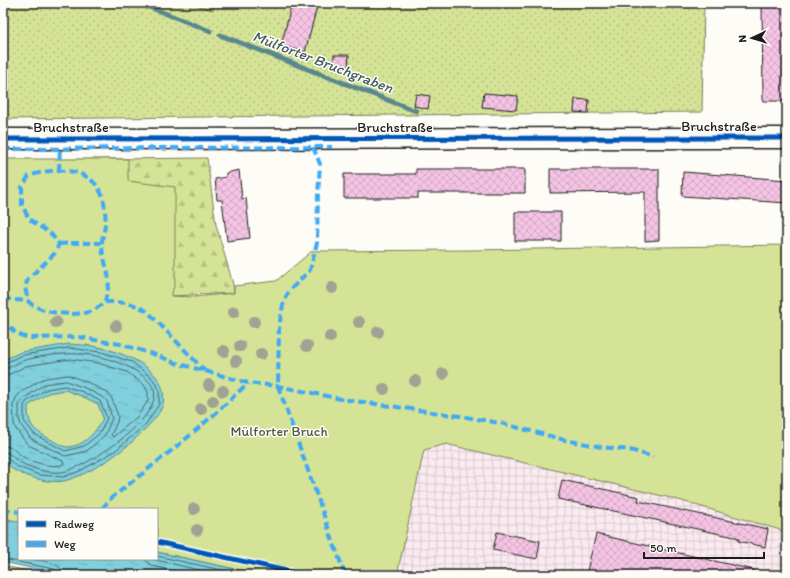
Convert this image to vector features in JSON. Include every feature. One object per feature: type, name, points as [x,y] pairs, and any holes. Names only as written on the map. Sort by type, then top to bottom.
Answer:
[{"type":"street","name":"Bruchstraße","points":[[3,139],[787,138]]},
{"type":"shaded area","points":[[446,444],[675,499],[787,532],[787,575],[397,575],[424,450]]},
{"type":"green space","points":[[3,3],[704,3],[702,112],[3,119]]},
{"type":"green space","points":[[196,3],[215,3],[213,10],[196,5]]},
{"type":"green space","points":[[207,158],[216,225],[233,284],[234,293],[170,296],[128,181],[3,160]]},
{"type":"green space","name":"Mülforter Bruch","points":[[3,159],[128,159],[128,181],[175,187],[175,283],[171,296],[194,297],[234,293],[234,286],[276,281],[312,251],[787,245],[787,532],[675,499],[446,444],[424,450],[397,575],[262,575],[158,552],[158,508],[18,508],[18,522],[3,518]]},
{"type":"green space","points":[[3,566],[50,575],[3,575]]},
{"type":"water","points":[[69,344],[99,347],[124,355],[145,366],[154,374],[160,382],[163,392],[163,404],[150,424],[132,442],[117,454],[91,470],[73,478],[58,482],[45,481],[25,475],[14,470],[3,459],[3,360],[21,352]],"holes":[[[65,390],[98,404],[103,418],[97,428],[84,442],[66,447],[39,433],[30,422],[28,406],[48,393]]]},
{"type":"water","points":[[3,518],[18,522],[18,560],[158,560],[158,552],[262,575],[63,575],[3,562]]},
{"type":"building","points":[[292,3],[318,3],[305,52],[281,46]]},
{"type":"building","points":[[762,3],[787,3],[787,101],[763,101]]},
{"type":"building","points":[[334,55],[349,55],[348,68],[333,67]]},
{"type":"building","points":[[484,93],[518,96],[516,110],[482,107]]},
{"type":"building","points":[[416,94],[430,96],[428,109],[414,106]]},
{"type":"building","points":[[575,99],[589,100],[588,113],[574,112]]},
{"type":"building","points":[[416,169],[525,169],[525,193],[418,193],[418,198],[344,198],[344,174],[416,174]]},
{"type":"building","points":[[550,169],[659,169],[659,240],[645,241],[645,192],[550,193]]},
{"type":"building","points":[[239,170],[242,199],[246,198],[250,238],[227,241],[222,200],[217,200],[215,179],[226,177],[226,173]]},
{"type":"building","points":[[683,172],[787,180],[787,203],[682,196]]},
{"type":"building","points":[[515,212],[561,212],[561,241],[515,241]]},
{"type":"building","points":[[562,480],[639,497],[638,501],[768,529],[765,547],[738,541],[739,538],[558,499]]},
{"type":"building","points":[[497,532],[540,541],[537,559],[493,550]]},
{"type":"building","points":[[596,534],[754,570],[753,575],[586,575]]},
{"type":"waterway","name":"Mülforter Bruchgraben","points":[[139,3],[210,31]]},
{"type":"waterway","name":"Mülforter Bruchgraben","points":[[220,35],[416,111]]},
{"type":"marked path","points":[[313,147],[320,164],[317,243],[310,270],[290,290],[284,300],[279,329],[278,386],[345,575]]},
{"type":"marked path","points":[[3,149],[332,147]]},
{"type":"marked path","points":[[59,171],[60,148]]},
{"type":"marked path","points":[[3,299],[28,301],[40,309],[68,314],[92,311],[105,302],[109,281],[102,247],[105,228],[104,202],[100,190],[85,176],[74,172],[63,171],[40,173],[29,176],[22,187],[22,205],[29,219],[51,234],[59,244],[55,253],[28,279],[25,287],[28,301]]},
{"type":"marked path","points":[[59,244],[101,243]]},
{"type":"marked path","points":[[105,302],[132,304],[148,312],[205,371]]},
{"type":"marked path","points":[[3,317],[14,332],[26,337],[79,337],[120,344],[176,363],[248,383],[278,386],[341,399],[500,423],[565,440],[602,447],[630,450],[653,457]]},
{"type":"marked path","points":[[103,508],[109,500],[181,443],[248,383]]},
{"type":"marked path","points":[[3,509],[18,512]]},
{"type":"cycle path","points":[[3,139],[787,138]]},
{"type":"cycle path","points":[[158,542],[305,575]]}]
